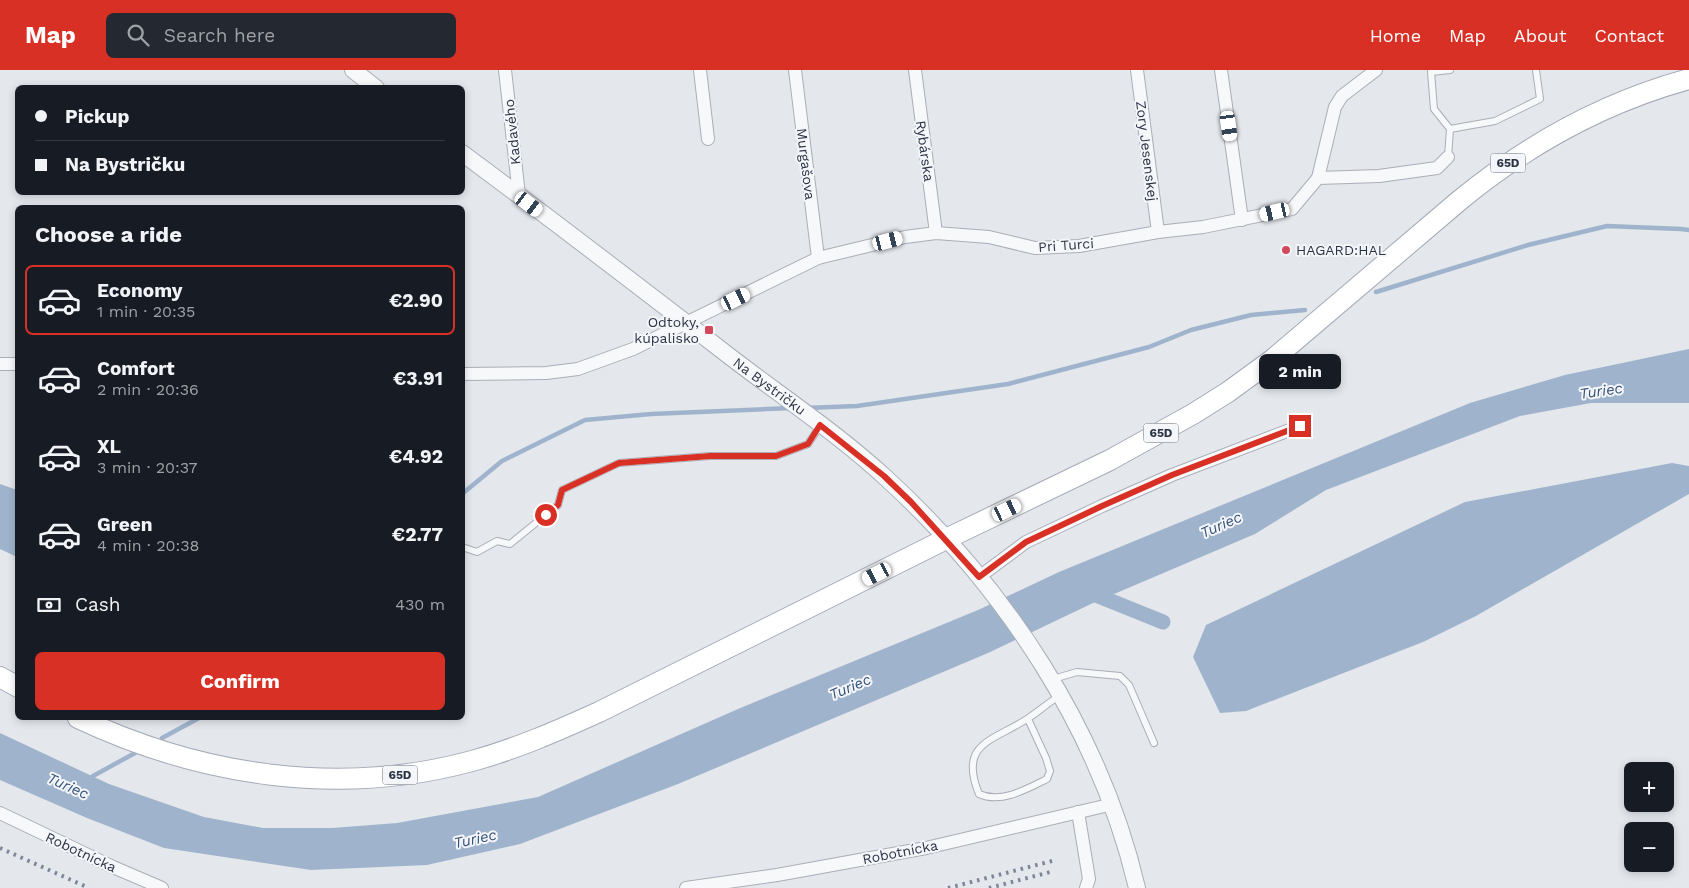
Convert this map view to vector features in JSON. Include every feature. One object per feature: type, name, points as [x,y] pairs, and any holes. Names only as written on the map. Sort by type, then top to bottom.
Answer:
[{"type":"main road","name":"65D","points":[[83,720],[116,734],[182,757],[218,767],[310,778],[356,779],[412,774],[440,769],[504,752],[543,737],[599,712],[946,539],[1110,460],[1158,434],[1228,392],[1272,360],[1307,333],[1490,176],[1525,152],[1573,125],[1639,95],[1689,79]]},
{"type":"main road","points":[[0,677],[15,685]]},
{"type":"street","points":[[353,70],[372,85]]},
{"type":"street","name":"Kadavého","points":[[505,70],[519,195]]},
{"type":"street","points":[[700,70],[708,138]]},
{"type":"street","name":"Murgašova","points":[[795,70],[818,258]]},
{"type":"street","name":"Rybárska","points":[[915,70],[936,233]]},
{"type":"street","name":"Zory Jesenskej","points":[[1137,70],[1158,232]]},
{"type":"street","points":[[1221,70],[1242,220]]},
{"type":"street","name":"Pri Turci","points":[[687,324],[818,258],[905,237],[936,233],[989,237],[1034,248],[1079,246],[1242,220],[1292,209],[1318,178],[1335,107],[1342,96],[1370,72]]},
{"type":"street","name":"Na Bystričku","points":[[465,154],[819,424],[884,476],[946,539],[983,582],[1034,650],[1060,695],[1099,772],[1112,804],[1125,839],[1137,888]]},
{"type":"street","points":[[1318,178],[1379,176],[1438,168],[1448,157]]},
{"type":"street","points":[[465,374],[546,374],[578,369],[616,356],[687,324]]},
{"type":"street","points":[[0,364],[15,364]]},
{"type":"street","points":[[983,582],[1026,542],[1172,475],[1300,426]]},
{"type":"street","name":"Robotnícka","points":[[686,888],[777,875],[926,848],[1112,804]]},
{"type":"street","points":[[1078,812],[1089,879],[1086,888]]},
{"type":"street","name":"Robotnícka","points":[[0,814],[162,888]]},
{"type":"lane","points":[[1448,157],[1450,130],[1434,109],[1431,72],[1450,70]]},
{"type":"lane","points":[[1450,130],[1496,122],[1540,99],[1536,70]]},
{"type":"lane","points":[[465,548],[477,552],[498,541],[510,544],[558,505],[562,490],[619,463],[710,456],[776,456],[808,444],[819,424]]},
{"type":"lane","points":[[1051,679],[1077,672],[1120,676],[1129,686],[1154,743]]},
{"type":"lane","points":[[1028,719],[1046,758],[1050,771],[1047,779],[1028,789],[1005,796],[988,798],[979,794],[972,778],[973,758],[987,741],[1028,719],[1060,695]]},
{"type":"water","name":"Turiec","points":[[1689,349],[1689,403],[1591,403],[1520,416],[1326,490],[1255,534],[1093,603],[988,653],[678,784],[520,844],[427,865],[311,870],[164,848],[87,818],[0,780],[0,733],[109,784],[204,817],[263,828],[332,828],[397,823],[538,797],[738,709],[978,610],[1059,572],[1470,403],[1565,375]]},
{"type":"water","points":[[1672,463],[1689,466],[1689,494],[1476,616],[1423,642],[1246,711],[1220,713],[1193,657],[1206,625],[1465,502]]},
{"type":"water","points":[[0,484],[15,489],[15,556],[0,549]]},
{"type":"waterway","points":[[1376,292],[1528,245],[1607,226],[1689,230]]},
{"type":"waterway","points":[[806,408],[857,406],[1008,384],[1149,347],[1191,330],[1251,315],[1305,310]]},
{"type":"waterway","points":[[465,492],[502,461],[585,420],[651,414],[791,408]]},
{"type":"waterway","points":[[1086,591],[1163,622]]},
{"type":"waterway","points":[[162,738],[195,720]]},
{"type":"waterway","points":[[93,776],[135,753]]},
{"type":"railway","points":[[0,848],[89,888]]},
{"type":"railway","points":[[948,888],[1056,860]]},
{"type":"railway","points":[[989,888],[1054,871]]},
{"type":"place","name":"HAGARD:HAL","points":[[1286,250]]},
{"type":"place","name":"Odtoky, kúpalisko","points":[[709,330]]},
{"type":"route","points":[[546,515],[558,505],[562,490],[619,463],[710,456],[776,456],[808,444],[820,425],[884,476],[937,528],[979,577],[1026,542],[1102,506],[1172,475],[1300,426]]}]
